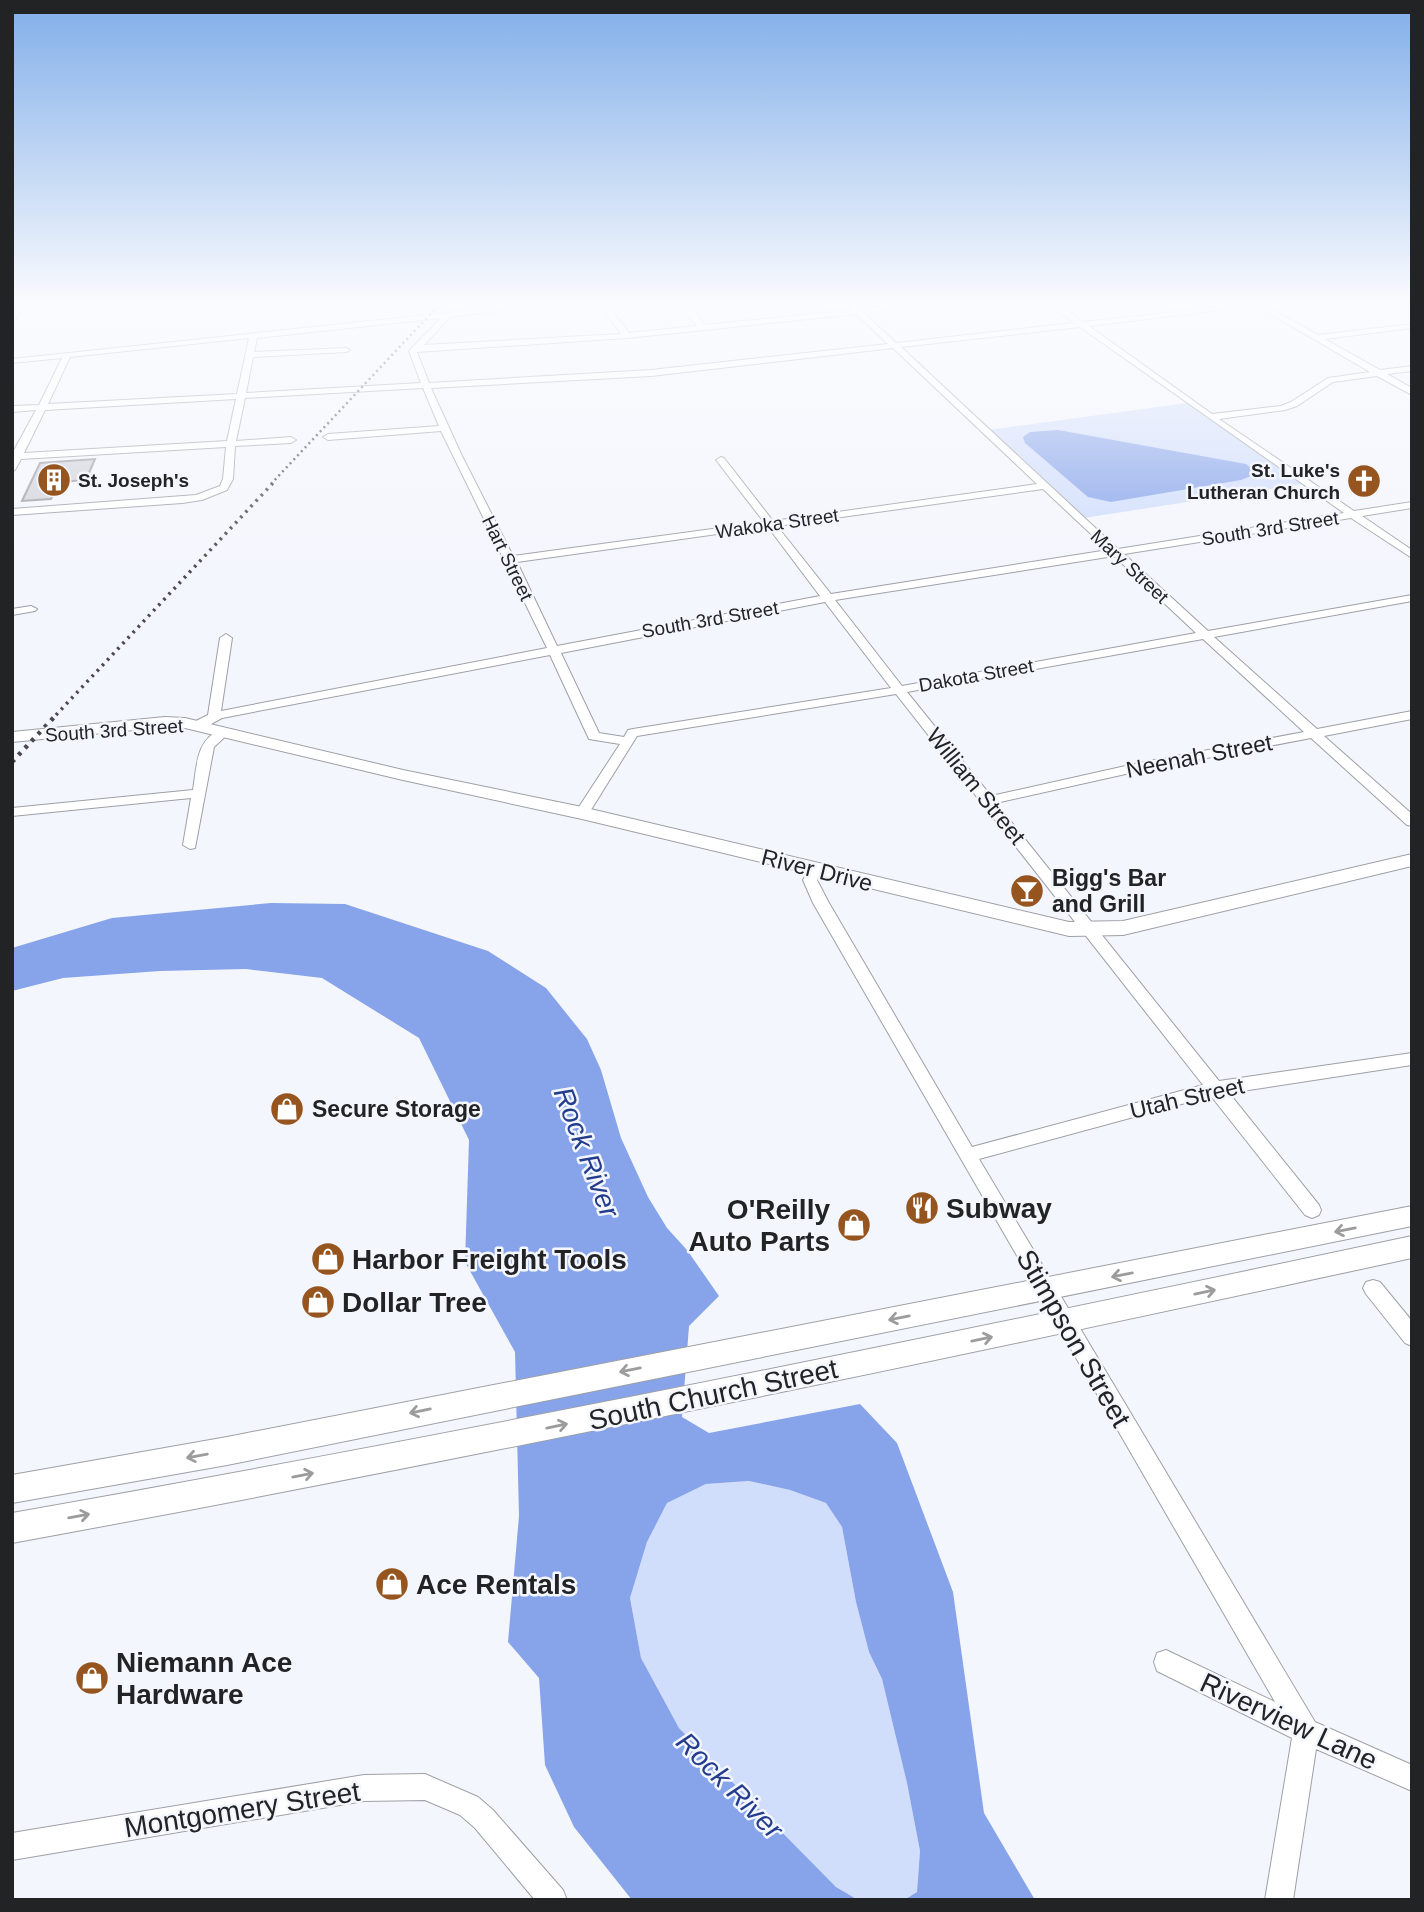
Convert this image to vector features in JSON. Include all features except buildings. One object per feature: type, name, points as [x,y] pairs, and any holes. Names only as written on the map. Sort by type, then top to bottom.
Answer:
[{"type":"main road","name":"South 3rd Street","points":[[12,737],[165,722],[197,726],[218,725]]},
{"type":"main road","name":"River Drive","points":[[218,725],[403,775],[582,813],[1058,928],[1091,931],[1123,928],[1412,860]]},
{"type":"main road","name":"South Church Street","points":[[12,1489],[227,1451],[697,1356],[1046,1291],[1412,1216]]},
{"type":"main road","name":"South Church Street","points":[[24,1526],[490,1440],[1064,1322],[1412,1247]]},
{"type":"main road","points":[[12,1472],[42,1484]]},
{"type":"main road","points":[[12,1543],[24,1526]]},
{"type":"street","points":[[12,468],[15,457],[49,395]]},
{"type":"street","points":[[12,409],[238,395]]},
{"type":"street","points":[[12,512],[198,498],[224,488],[228,479],[231,443],[242,395]]},
{"type":"street","name":"Hart Street","points":[[431,395],[467,477],[594,736],[627,741]]},
{"type":"street","name":"Mary Street","points":[[947,395],[1206,636],[1412,822]]},
{"type":"street","points":[[1181,395],[1412,555]]},
{"type":"street","points":[[1211,417],[1282,408],[1308,395]]},
{"type":"street","points":[[328,437],[447,428]]},
{"type":"street","points":[[15,457],[291,440]]},
{"type":"street","name":"William Street","points":[[721,460],[899,690],[1312,1210]]},
{"type":"street","name":"Wakoka Street","points":[[510,560],[1045,486]]},
{"type":"street","name":"South 3rd Street","points":[[218,725],[551,649],[827,598],[1412,505]]},
{"type":"street","name":"Dakota Street","points":[[627,741],[634,733],[899,690],[1412,598]]},
{"type":"street","points":[[12,612],[31,609]]},
{"type":"street","points":[[190,845],[207,747],[218,725],[226,638]]},
{"type":"street","name":"Neenah Street","points":[[988,801],[1139,766],[1412,715]]},
{"type":"street","points":[[582,813],[627,741]]},
{"type":"street","points":[[12,813],[199,793]]},
{"type":"street","name":"Stimpson Street","points":[[815,870],[810,880],[821,903],[1306,1731]]},
{"type":"street","name":"Utah Street","points":[[967,1155],[1216,1088],[1412,1059]]},
{"type":"street","points":[[1373,1288],[1412,1337]]},
{"type":"street","name":"Riverview Lane","points":[[1166,1662],[1306,1731],[1412,1778]]},
{"type":"street","points":[[1279,1900],[1306,1731]]},
{"type":"street","name":"Montgomery Street","points":[[12,1847],[365,1788],[425,1787],[469,1806],[553,1900]]},
{"type":"shaded area","points":[[1187,403],[1302,484],[1084,518],[988,430]]},
{"type":"shaded area","points":[[750,1481],[790,1490],[826,1503],[842,1527],[856,1602],[869,1652],[882,1679],[920,1851],[917,1892],[904,1900],[858,1900],[836,1887],[679,1728],[641,1658],[630,1598],[647,1542],[667,1503],[706,1484]]},
{"type":"water","points":[[1058,430],[1246,464],[1258,473],[1241,480],[1111,502],[1088,497],[1025,443],[1023,437],[1030,432]]},
{"type":"water","name":"Rock River","points":[[271,903],[345,904],[488,951],[546,988],[587,1039],[601,1070],[621,1138],[648,1197],[667,1228],[687,1250],[719,1296],[689,1326],[682,1417],[709,1433],[860,1404],[897,1443],[953,1592],[984,1813],[1035,1900],[904,1900],[917,1892],[920,1851],[882,1679],[869,1652],[856,1602],[842,1527],[826,1503],[790,1490],[749,1481],[706,1484],[667,1503],[647,1542],[630,1598],[641,1658],[679,1728],[836,1887],[858,1900],[632,1900],[574,1827],[545,1765],[539,1678],[508,1642],[519,1516],[515,1352],[465,1262],[469,1140],[419,1038],[322,978],[246,969],[160,971],[63,978],[12,991],[12,948],[112,918]]},
{"type":"railway","points":[[271,484],[354,395]]},
{"type":"railway","points":[[56,715],[273,483]]},
{"type":"railway","points":[[12,762],[57,714]]},
{"type":"place","name":"St. Joseph's","points":[[54,480]]},
{"type":"place","name":"St. Luke's Lutheran Church","points":[[1364,481]]},
{"type":"place","name":"Bigg's Bar and Grill","points":[[1027,891]]},
{"type":"place","name":"Secure Storage","points":[[287,1109]]},
{"type":"place","name":"Subway","points":[[922,1208]]},
{"type":"place","name":"O'Reilly Auto Parts","points":[[854,1225]]},
{"type":"place","name":"Harbor Freight Tools","points":[[328,1259]]},
{"type":"place","name":"Dollar Tree","points":[[318,1302]]},
{"type":"place","name":"Ace Rentals","points":[[392,1584]]},
{"type":"place","name":"Niemann Ace Hardware","points":[[92,1678]]}]
